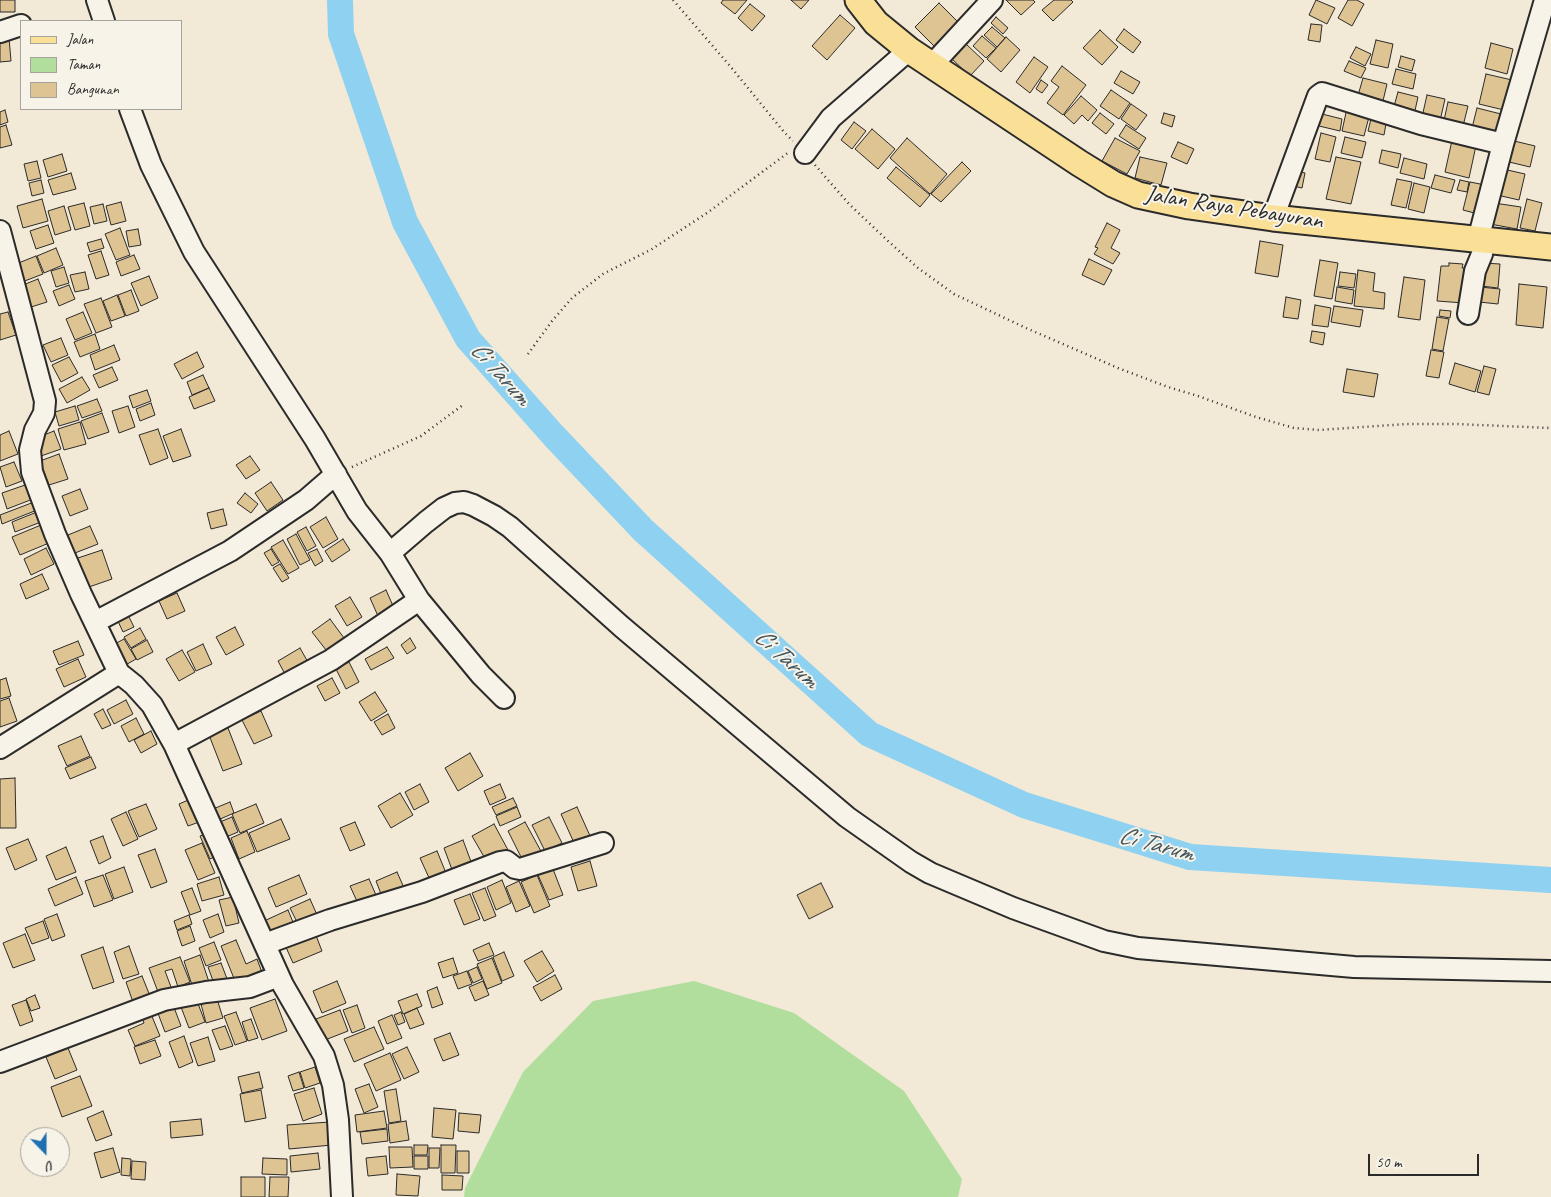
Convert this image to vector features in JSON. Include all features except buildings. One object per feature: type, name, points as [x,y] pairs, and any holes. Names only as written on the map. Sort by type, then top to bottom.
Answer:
[{"type":"main road","name":"Jalan Raya Pebayuran","points":[[858,0],[876,23],[909,50],[1113,184],[1138,195],[1189,206],[1274,218],[1551,247]]},
{"type":"street","points":[[97,0],[104,20]]},
{"type":"street","points":[[932,65],[992,0]]},
{"type":"street","points":[[1468,314],[1475,270],[1482,254],[1481,240],[1503,144],[1545,0]]},
{"type":"street","points":[[0,32],[20,25]]},
{"type":"street","points":[[801,149],[831,118],[909,50]]},
{"type":"street","points":[[1274,218],[1318,96],[1322,93],[1421,124],[1503,144]]},
{"type":"street","points":[[130,110],[151,165],[194,252],[259,350],[357,511],[390,553],[419,600],[481,675],[504,698]]},
{"type":"street","points":[[1,237],[45,401],[44,413],[35,430],[30,450],[32,472],[55,534],[119,673],[134,685],[152,705],[174,744],[279,976],[324,1056],[333,1085],[338,1120],[342,1197]]},
{"type":"street","points":[[95,622],[230,551],[306,500],[336,474]]},
{"type":"street","points":[[390,553],[444,508],[455,503],[464,502],[494,516],[510,527],[622,627],[847,817],[911,862],[930,873],[1013,908],[1104,941],[1138,948],[1354,967],[1551,971]]},
{"type":"street","points":[[174,744],[331,660],[419,600]]},
{"type":"street","points":[[0,748],[119,673]]},
{"type":"street","points":[[265,944],[330,920],[422,892],[500,862],[506,861],[515,868],[520,869],[603,843]]},
{"type":"street","points":[[0,1062],[164,1000],[250,987],[279,976]]},
{"type":"path","points":[[672,0],[730,66],[784,132],[849,204],[918,268],[954,294],[1118,368],[1256,418],[1294,428],[1319,430],[1407,424],[1551,428]]},
{"type":"path","points":[[528,354],[552,321],[572,298],[603,274],[652,249],[707,214],[801,149]]},
{"type":"path","points":[[336,474],[421,436],[463,405]]},
{"type":"green space","points":[[694,981],[794,1013],[904,1091],[962,1179],[958,1197],[464,1197],[465,1188],[523,1072],[593,1001]]},
{"type":"waterway","name":"Ci Tarum","points":[[340,0],[341,34],[405,222],[468,339],[553,435],[643,530],[869,734],[1024,805],[1190,857],[1551,880]]}]
